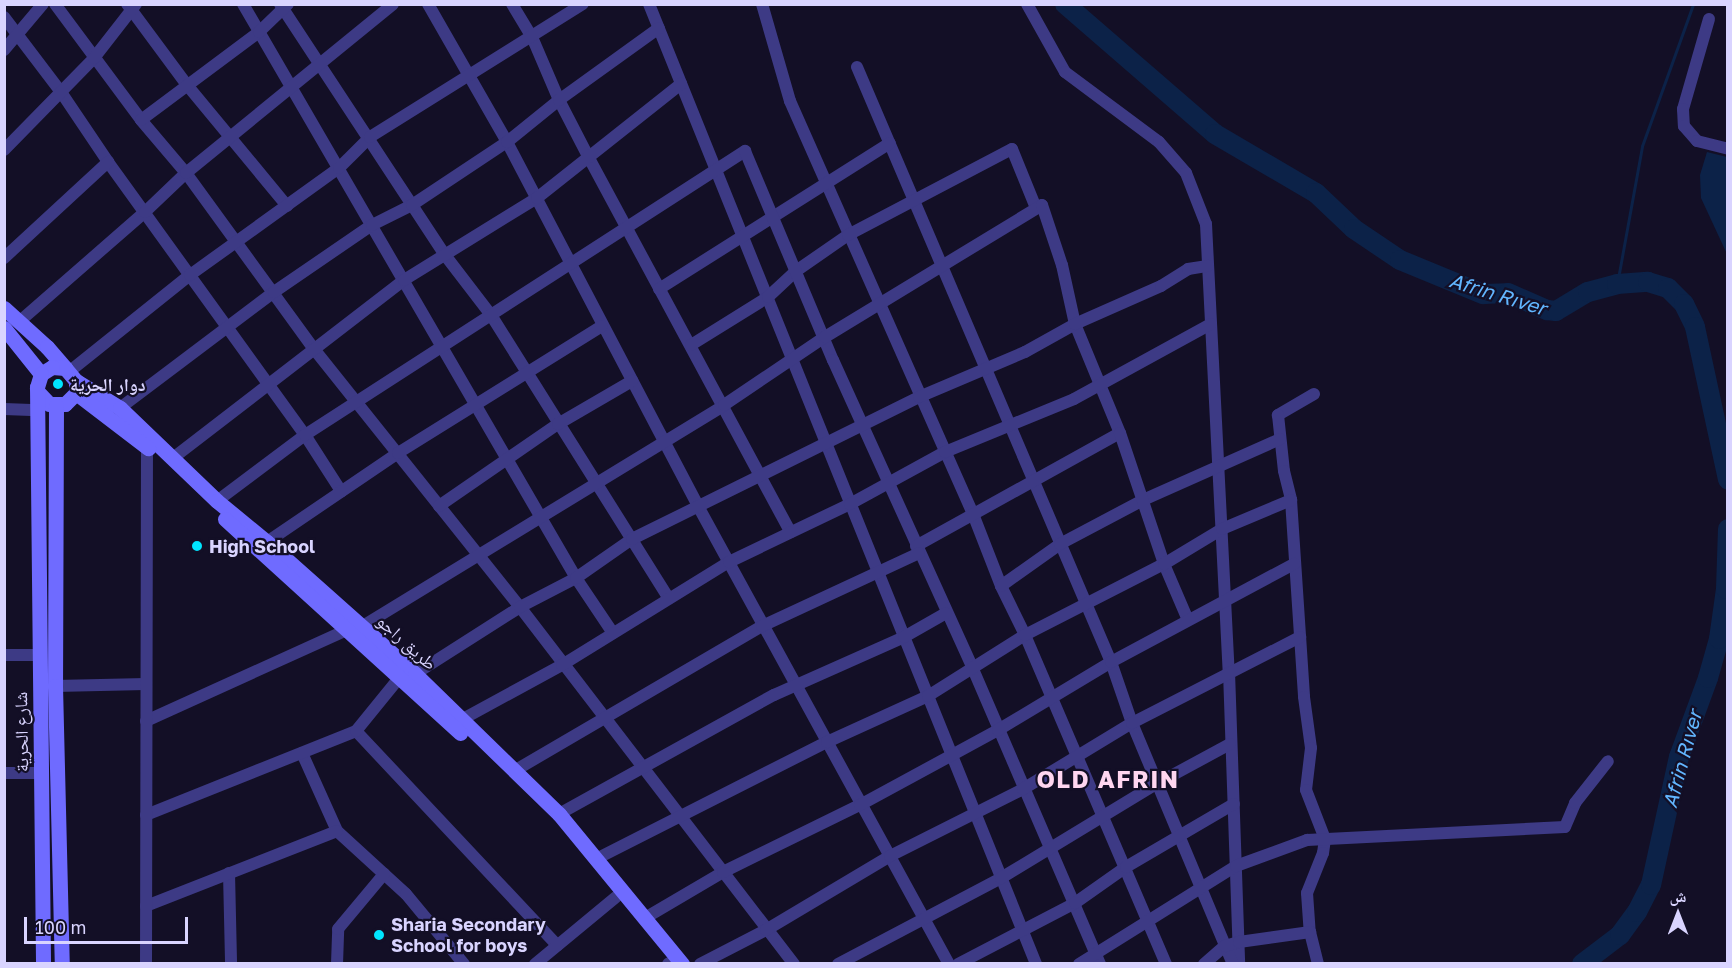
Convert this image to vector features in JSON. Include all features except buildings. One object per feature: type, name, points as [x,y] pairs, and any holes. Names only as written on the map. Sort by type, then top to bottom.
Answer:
[{"type":"main road","name":"طريق راجو","points":[[4,308],[47,346],[71,378],[354,628],[415,674],[559,814],[645,918],[672,963]]},
{"type":"main road","points":[[4,328],[41,374]]},
{"type":"main road","points":[[52,367],[71,378],[70,401],[56,406],[44,401],[38,392],[37,382],[41,374],[52,367]]},
{"type":"main road","name":"طريق راجو","points":[[71,378],[120,408],[217,501],[267,542],[354,628],[399,678],[543,810],[672,963]]},
{"type":"main road","name":"شارع الحرية","points":[[38,392],[39,655],[48,727],[62,963]]},
{"type":"main road","name":"شارع الحرية","points":[[43,963],[41,772],[55,686],[56,406]]},
{"type":"main road","points":[[39,587],[55,588]]},
{"type":"street","points":[[4,50],[43,4]]},
{"type":"street","points":[[55,4],[141,120],[186,173],[314,349],[358,401],[520,608],[766,930],[794,963]]},
{"type":"street","points":[[243,4],[576,578],[613,633]]},
{"type":"street","points":[[20,321],[145,213],[186,173],[393,4]]},
{"type":"street","points":[[428,4],[507,142],[762,626],[798,687],[860,805],[949,963]]},
{"type":"street","points":[[512,4],[532,38],[559,100],[589,158],[658,289],[763,477],[790,532]]},
{"type":"street","points":[[649,4],[1036,963]]},
{"type":"street","points":[[762,4],[790,101],[919,397],[973,514],[1001,586],[1078,756],[1166,963]]},
{"type":"street","points":[[1027,4],[1065,72],[1159,142],[1186,174],[1206,224],[1226,599],[1239,963]]},
{"type":"street","points":[[71,378],[190,275],[339,168],[370,137],[532,38],[581,5]]},
{"type":"street","points":[[4,150],[94,58],[131,6],[188,85],[287,206]]},
{"type":"street","points":[[141,120],[259,32],[284,6],[445,255],[491,315],[528,371],[558,424],[668,597]]},
{"type":"street","points":[[4,17],[61,92],[108,162],[304,435],[341,491]]},
{"type":"street","points":[[1709,19],[1683,109],[1684,126],[1697,141],[1728,148]]},
{"type":"street","points":[[120,408],[274,292],[372,225],[412,205],[507,142],[559,100],[659,28]]},
{"type":"street","points":[[857,68],[1111,662],[1156,784],[1233,963]]},
{"type":"street","points":[[173,458],[404,280],[537,198],[681,84]]},
{"type":"street","points":[[658,289],[890,143]]},
{"type":"street","points":[[691,345],[768,297],[796,271],[848,235],[915,202],[1012,149],[1036,208]]},
{"type":"street","points":[[217,501],[304,435],[745,151],[863,426],[973,669],[1097,958]]},
{"type":"street","points":[[4,258],[108,162]]},
{"type":"street","points":[[146,722],[354,628],[491,549],[540,515],[596,484],[724,405],[825,337],[880,306],[1042,205],[1062,264],[1075,324],[1120,433],[1164,564],[1188,620]]},
{"type":"street","points":[[415,674],[520,608],[576,578],[632,539],[763,477],[827,442],[919,397],[985,367],[1025,352],[1075,324],[1161,286],[1188,269],[1208,266]]},
{"type":"street","points":[[461,720],[562,665],[668,597],[729,562],[850,504],[945,452],[1074,399],[1211,324]]},
{"type":"street","points":[[267,542],[398,453],[602,326]]},
{"type":"street","points":[[439,506],[507,457],[632,381]]},
{"type":"street","points":[[1314,394],[1278,416],[1291,500],[1304,697],[1311,748],[1306,790],[1325,839],[1323,853],[1307,893],[1310,932],[1318,963]]},
{"type":"street","points":[[4,409],[38,410]]},
{"type":"street","points":[[514,771],[762,626],[878,573],[973,514],[1120,433]]},
{"type":"street","points":[[1001,586],[1060,544],[1143,500],[1280,439]]},
{"type":"street","points":[[146,963],[147,447]]},
{"type":"street","points":[[596,859],[827,742],[928,696],[1025,635],[1164,564],[1222,529],[1291,500]]},
{"type":"street","points":[[645,918],[723,872],[860,805],[998,730],[1111,662],[1294,564]]},
{"type":"street","points":[[559,814],[774,695],[798,687],[904,637],[946,613]]},
{"type":"street","points":[[700,963],[766,930],[890,856],[1023,789],[1132,723],[1300,637]]},
{"type":"street","points":[[4,655],[39,655]]},
{"type":"street","points":[[146,815],[356,731],[399,678]]},
{"type":"street","points":[[55,686],[146,684]]},
{"type":"street","points":[[356,731],[557,945]]},
{"type":"street","points":[[838,963],[1001,878],[1050,850],[1103,815],[1230,744]]},
{"type":"street","points":[[302,753],[337,831],[406,894],[464,963]]},
{"type":"street","points":[[1079,963],[1097,958],[1148,922],[1236,866],[1306,840],[1565,827],[1575,802],[1608,761]]},
{"type":"street","points":[[4,773],[41,772]]},
{"type":"street","points":[[958,963],[1075,903],[1126,867],[1234,804]]},
{"type":"street","points":[[146,906],[337,831]]},
{"type":"street","points":[[229,873],[231,963]]},
{"type":"street","points":[[337,963],[338,929],[384,874]]},
{"type":"street","points":[[535,963],[616,897]]},
{"type":"street","points":[[1204,963],[1225,946],[1310,932]]},
{"type":"water","points":[[1707,152],[1727,157],[1727,254],[1701,198],[1700,175]]},
{"type":"waterway","name":"Afrin Rıver","points":[[1065,4],[1215,134],[1316,193],[1354,229],[1400,260],[1483,294],[1508,293],[1547,310],[1556,311],[1588,292],[1617,284],[1648,282],[1668,288],[1684,304],[1695,327],[1728,479]]},
{"type":"waterway","points":[[1617,284],[1642,146],[1693,4]]},
{"type":"waterway","name":"Afrin Rıver","points":[[1582,964],[1620,935],[1637,912],[1651,885],[1679,757],[1708,678],[1719,639],[1726,589],[1728,529]]},
{"type":"place","name":"دوار الحرية","points":[[58,384]]},
{"type":"place","name":"High School","points":[[197,546]]},
{"type":"place","name":"Sharia Secondary School for boys","points":[[379,935]]},
{"type":"district","name":"OLD AFRIN","points":[[1108,779]]}]
